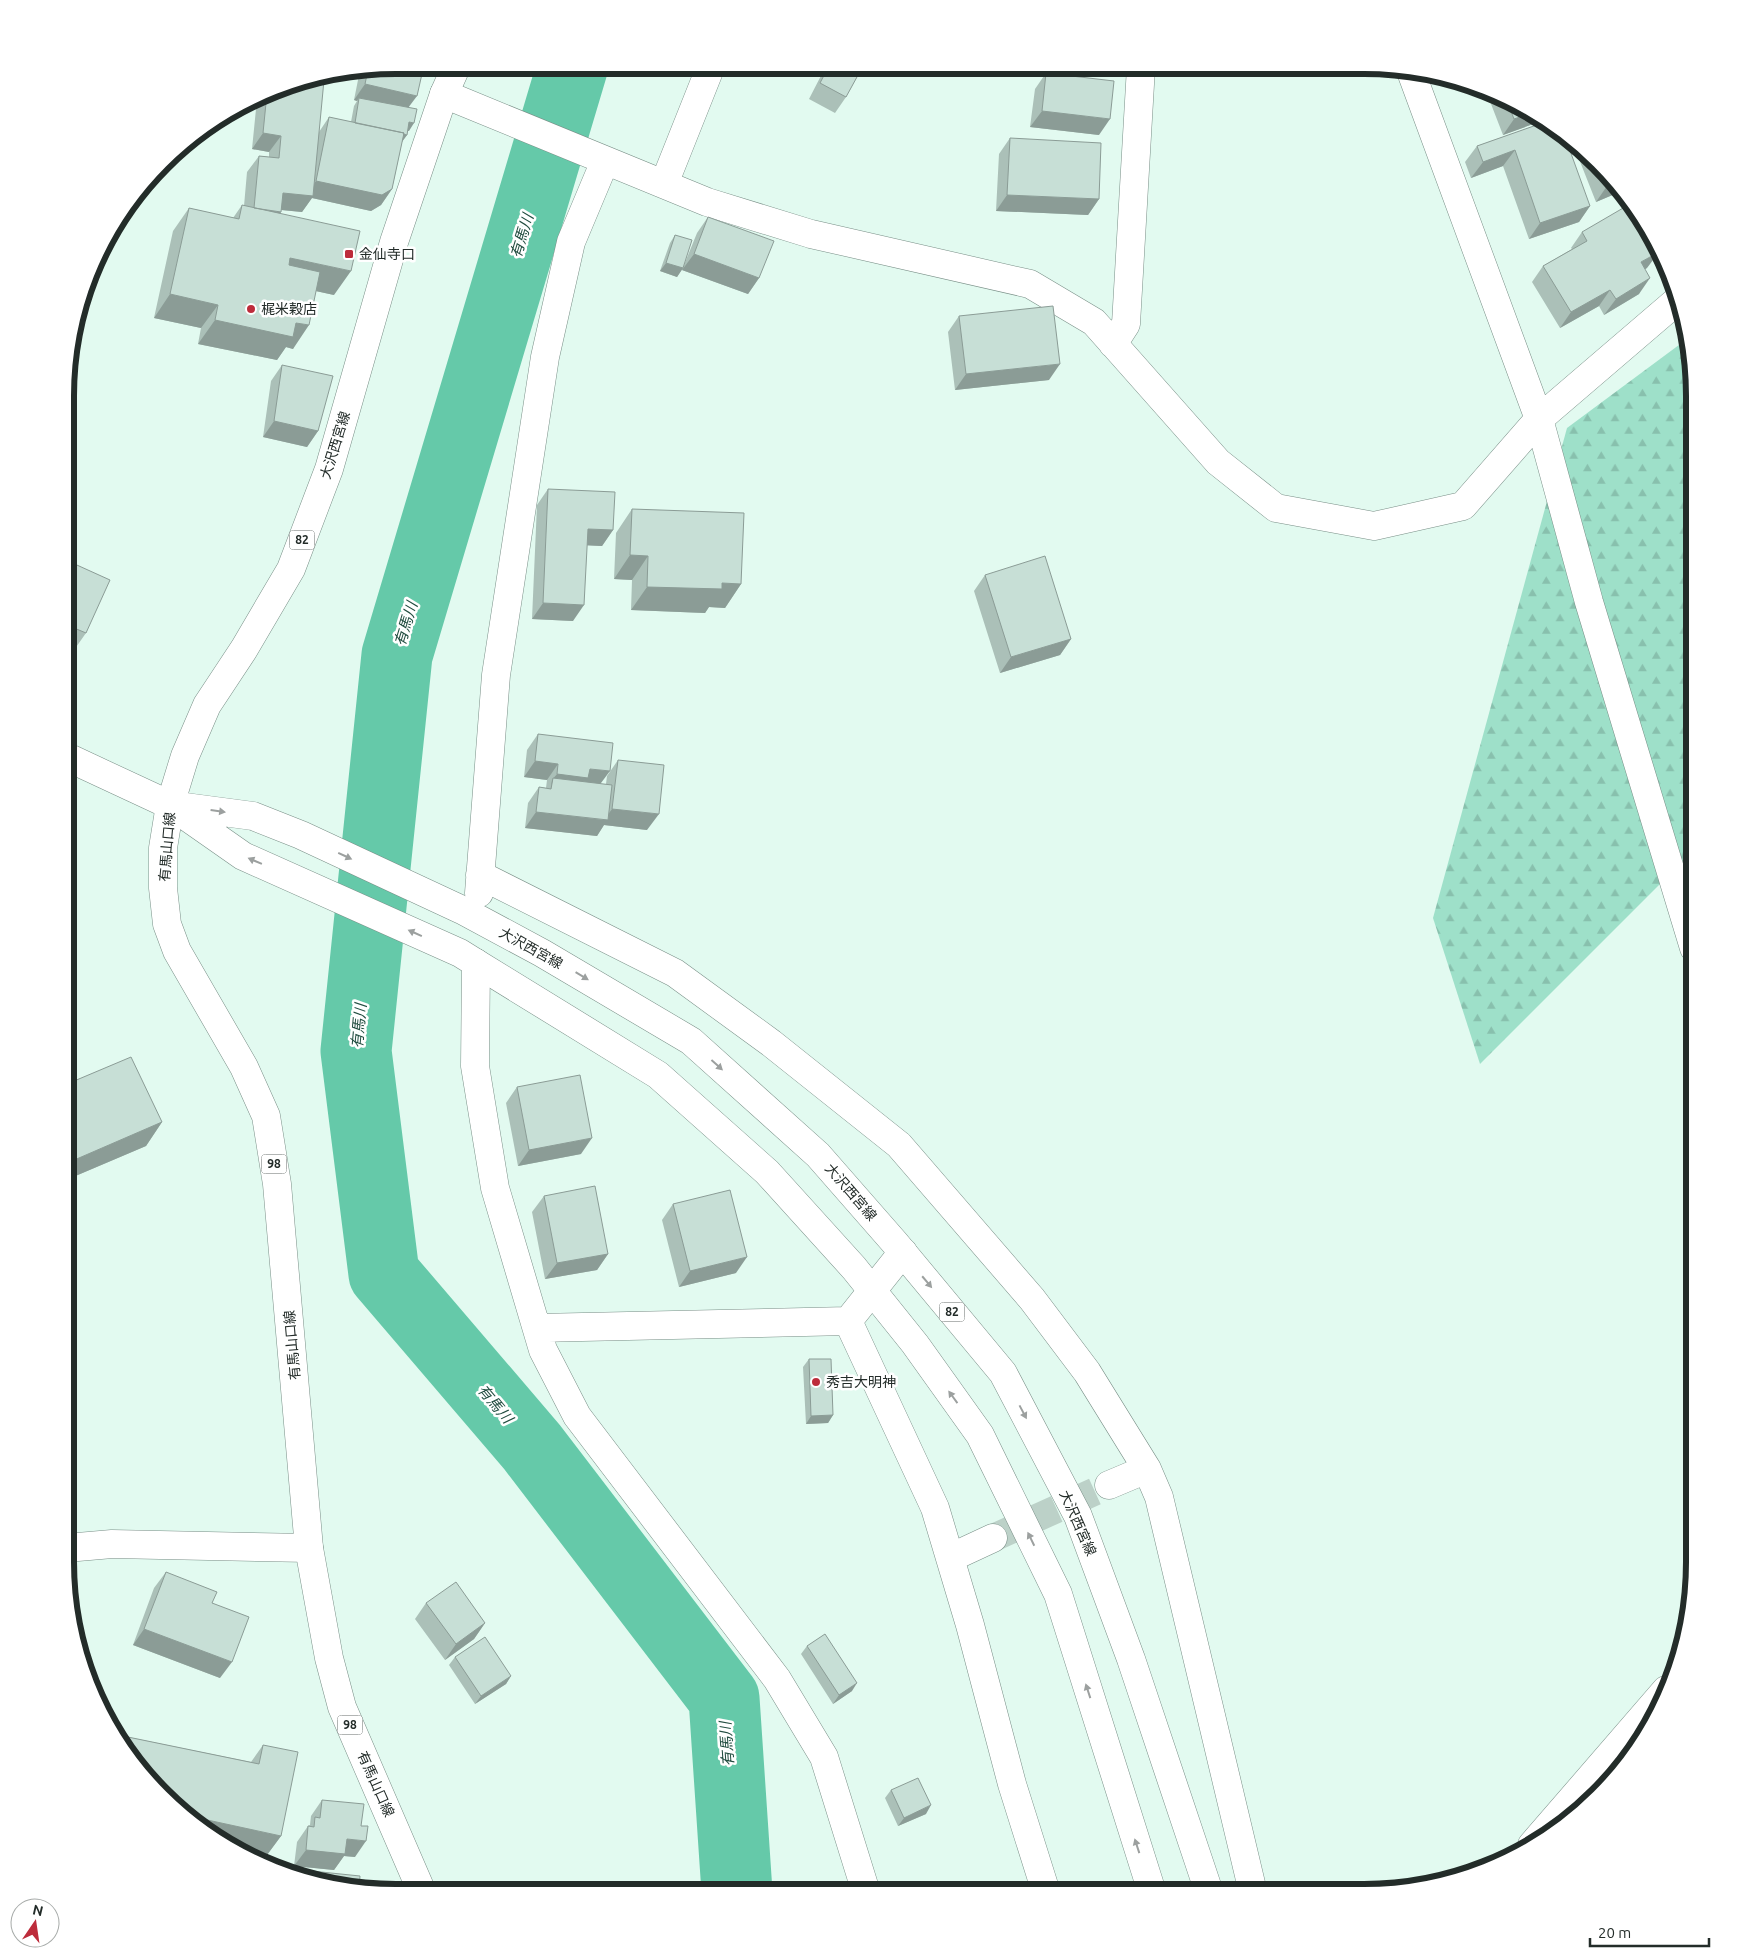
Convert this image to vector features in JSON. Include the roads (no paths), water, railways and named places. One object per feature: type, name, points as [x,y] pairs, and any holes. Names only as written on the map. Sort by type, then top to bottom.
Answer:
[{"type":"street","name":"大沢西宮線","points":[[456,74],[453,97],[394,242],[329,469],[291,569],[244,649],[206,705],[185,756],[170,804],[253,816],[301,836],[474,893],[542,953],[691,1041],[818,1154],[903,1252],[1003,1373],[1078,1516],[1131,1659],[1206,1884]]},
{"type":"street","points":[[664,184],[708,74]]},
{"type":"street","points":[[1113,344],[1126,324],[1141,74]]},
{"type":"street","points":[[1413,78],[1539,419],[1589,602],[1686,922]]},
{"type":"street","points":[[453,97],[707,202],[812,234],[1030,284],[1094,322],[1218,462],[1276,508],[1374,526],[1463,506],[1539,419],[1672,305]]},
{"type":"street","points":[[605,161],[571,242],[545,357],[496,675],[474,893],[675,973],[771,1043],[898,1145],[1032,1299],[1087,1372],[1147,1469],[1160,1497],[1251,1884]]},
{"type":"street","points":[[74,760],[170,804],[243,856],[468,958],[658,1075],[767,1172],[854,1268],[915,1344],[980,1435],[1058,1594],[1149,1884]]},
{"type":"street","name":"有馬山口線","points":[[170,804],[164,848],[163,888],[167,924],[177,951],[244,1066],[266,1116],[277,1184],[309,1548],[329,1658],[342,1707],[419,1884]]},
{"type":"street","points":[[468,958],[475,1066],[495,1188],[543,1350],[576,1416],[777,1679],[824,1757],[864,1884]]},
{"type":"street","points":[[537,1328],[848,1321],[903,1252]]},
{"type":"street","points":[[848,1321],[935,1508],[970,1626],[1012,1784],[1043,1884]]},
{"type":"street","points":[[1110,1486],[1147,1469]]},
{"type":"street","points":[[950,1558],[993,1538]]},
{"type":"street","points":[[74,1547],[112,1544],[309,1548]]},
{"type":"street","points":[[1548,1826],[1652,1707]]},
{"type":"waterway","name":"有馬川","points":[[570,74],[397,655],[356,1051],[384,1274],[532,1447],[724,1698],[736,1884]]},
{"type":"tunnel","points":[[993,1538],[1109,1485]]},
{"type":"place","name":"金仙寺口","points":[[349,254]]},
{"type":"place","name":"梶米穀店","points":[[251,309]]},
{"type":"place","name":"秀吉大明神","points":[[816,1382]]}]
